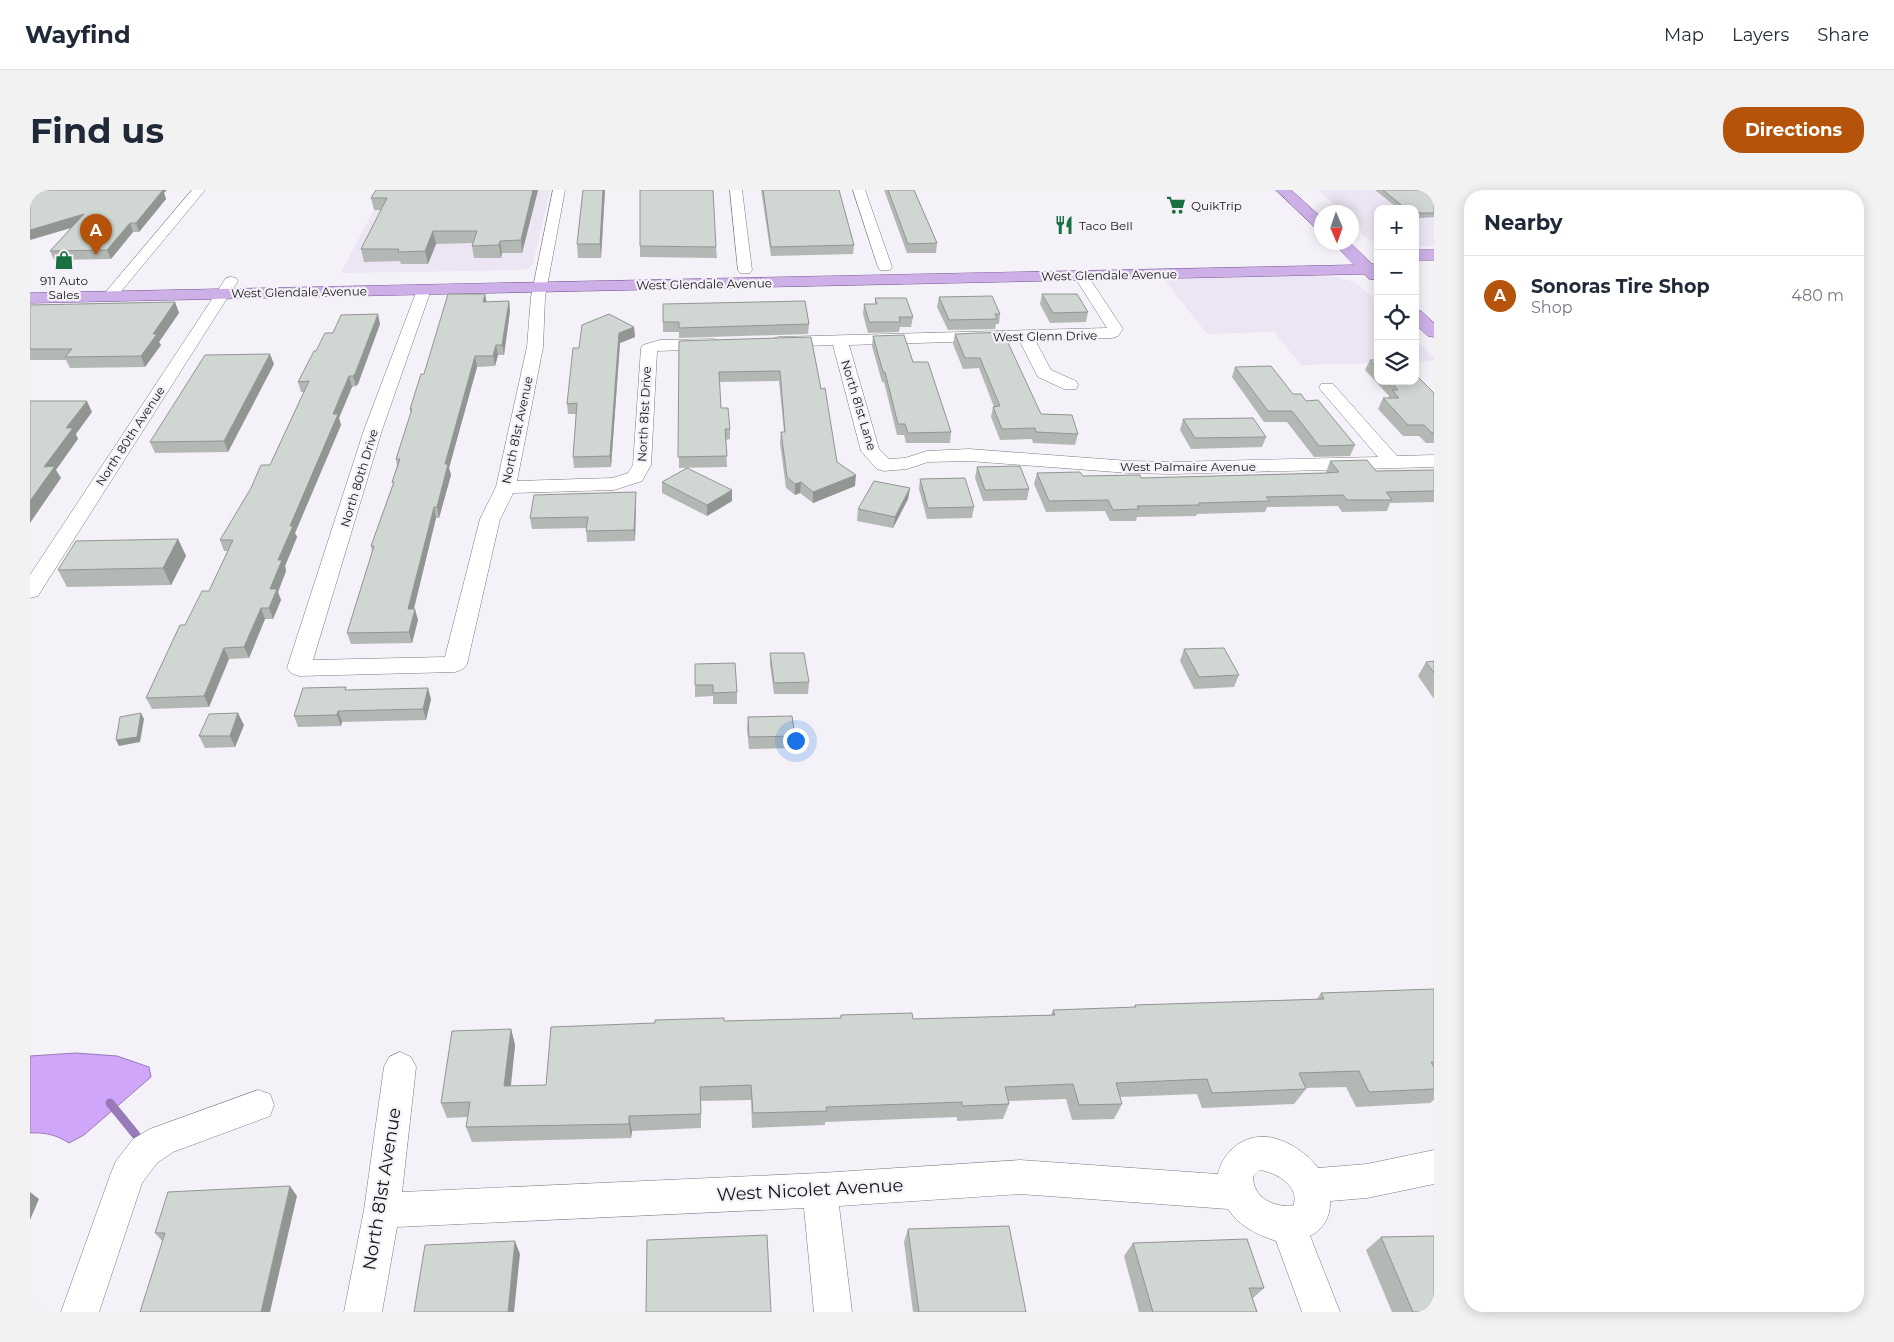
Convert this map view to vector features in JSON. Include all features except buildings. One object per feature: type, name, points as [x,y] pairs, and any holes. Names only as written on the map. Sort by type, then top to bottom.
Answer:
[{"type":"main road","points":[[1283,190],[1314,219]]},
{"type":"main road","points":[[1348,250],[1374,272]]},
{"type":"main road","points":[[1419,256],[1434,255]]},
{"type":"main road","name":"West Glendale Avenue","points":[[30,285],[120,283],[226,287],[424,290],[542,281],[745,270],[1374,256]]},
{"type":"main road","points":[[960,278],[999,272],[1066,270],[1069,268],[1068,263]]},
{"type":"main road","points":[[1419,268],[1434,268]]},
{"type":"main road","name":"West Glendale Avenue","points":[[30,298],[109,297],[226,287],[542,281],[960,278],[1374,272]]},
{"type":"main road","points":[[1419,319],[1434,332]]},
{"type":"street","points":[[109,297],[198,190]]},
{"type":"street","name":"North 81st Avenue","points":[[456,664],[490,519],[506,487],[534,347],[542,281],[559,190]]},
{"type":"street","points":[[736,190],[745,270]]},
{"type":"street","points":[[859,190],[884,267]]},
{"type":"street","name":"West Glenn Drive","points":[[760,343],[1112,333],[1115,329],[1081,276]]},
{"type":"street","name":"North 80th Avenue","points":[[30,590],[226,287]]},
{"type":"street","name":"North 80th Drive","points":[[424,290],[373,430],[298,668],[456,664]]},
{"type":"street","points":[[1025,336],[1044,373],[1070,385]]},
{"type":"street","name":"North 81st Lane","points":[[840,341],[870,451],[884,465]]},
{"type":"street","name":"North 81st Drive","points":[[506,487],[614,484],[635,477],[642,465],[649,348],[660,345],[730,344]]},
{"type":"street","points":[[1327,388],[1393,462]]},
{"type":"street","name":"West Palmaire Avenue","points":[[884,465],[907,463],[927,458],[969,455],[1128,467],[1172,468],[1434,461]]},
{"type":"street","name":"North 81st Avenue","points":[[363,1312],[382,1210],[400,1067]]},
{"type":"street","points":[[80,1312],[128,1173],[145,1151],[162,1140],[258,1105]]},
{"type":"street","points":[[1258,1153],[1270,1154],[1293,1165],[1310,1186],[1313,1197],[1312,1208],[1308,1217],[1300,1223],[1288,1226],[1278,1225],[1260,1217],[1244,1204],[1235,1181],[1236,1170],[1240,1162],[1248,1156],[1258,1153]]},
{"type":"street","points":[[1310,1186],[1367,1181],[1434,1167]]},
{"type":"street","name":"West Nicolet Avenue","points":[[382,1210],[820,1190],[1020,1177],[1238,1192]]},
{"type":"street","points":[[820,1190],[833,1312]]},
{"type":"street","points":[[1288,1226],[1321,1312]]},
{"type":"shaded area","points":[[384,190],[550,190],[533,264],[529,268],[519,270],[341,273]]},
{"type":"shaded area","points":[[1318,190],[1434,190],[1434,246],[1419,246],[1419,205],[1374,205],[1374,242],[1364,237],[1359,227],[1359,205],[1335,205]]},
{"type":"shaded area","points":[[1311,276],[1336,277],[1355,282],[1374,299],[1374,363],[1301,365],[1274,332],[1207,334],[1164,279]]},
{"type":"shaded area","points":[[1419,343],[1434,357],[1434,361],[1419,362]]},
{"type":"shaded area","points":[[76,1053],[117,1056],[149,1067],[151,1077],[84,1135],[69,1143],[50,1135],[30,1133],[30,1056]]},
{"type":"waterway","points":[[110,1103],[136,1135]]},
{"type":"place","name":"QuikTrip","points":[[1176,205]]},
{"type":"place","name":"Taco Bell","points":[[1064,225]]},
{"type":"place","name":"Sonoras Tire Shop","points":[[96,255]]},
{"type":"place","name":"911 Auto Sales","points":[[64,260]]}]
